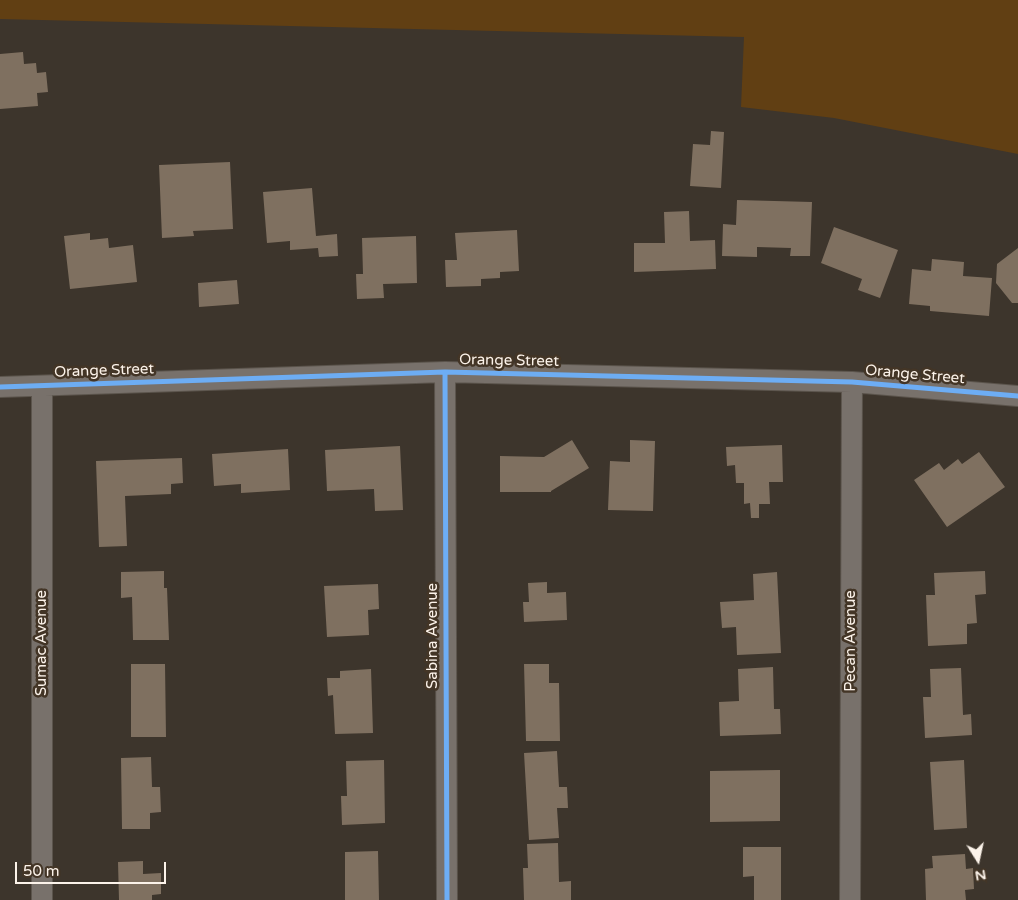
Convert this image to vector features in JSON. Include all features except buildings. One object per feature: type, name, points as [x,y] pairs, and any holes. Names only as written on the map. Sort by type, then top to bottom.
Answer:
[{"type":"street","name":"Orange Street","points":[[0,387],[445,372],[852,382],[1018,396]]},
{"type":"street","name":"Sabina Avenue","points":[[445,372],[447,900]]},
{"type":"street","name":"Pecan Avenue","points":[[850,900],[852,382]]},
{"type":"street","name":"Sumac Avenue","points":[[42,386],[42,900]]},
{"type":"shaded area","points":[[0,0],[1018,0],[1018,154],[834,118],[741,107],[744,37],[0,19]]},
{"type":"cycle path","points":[[445,372],[447,900]]},
{"type":"cycle path","points":[[0,387],[445,372],[852,382],[1018,396]]}]
